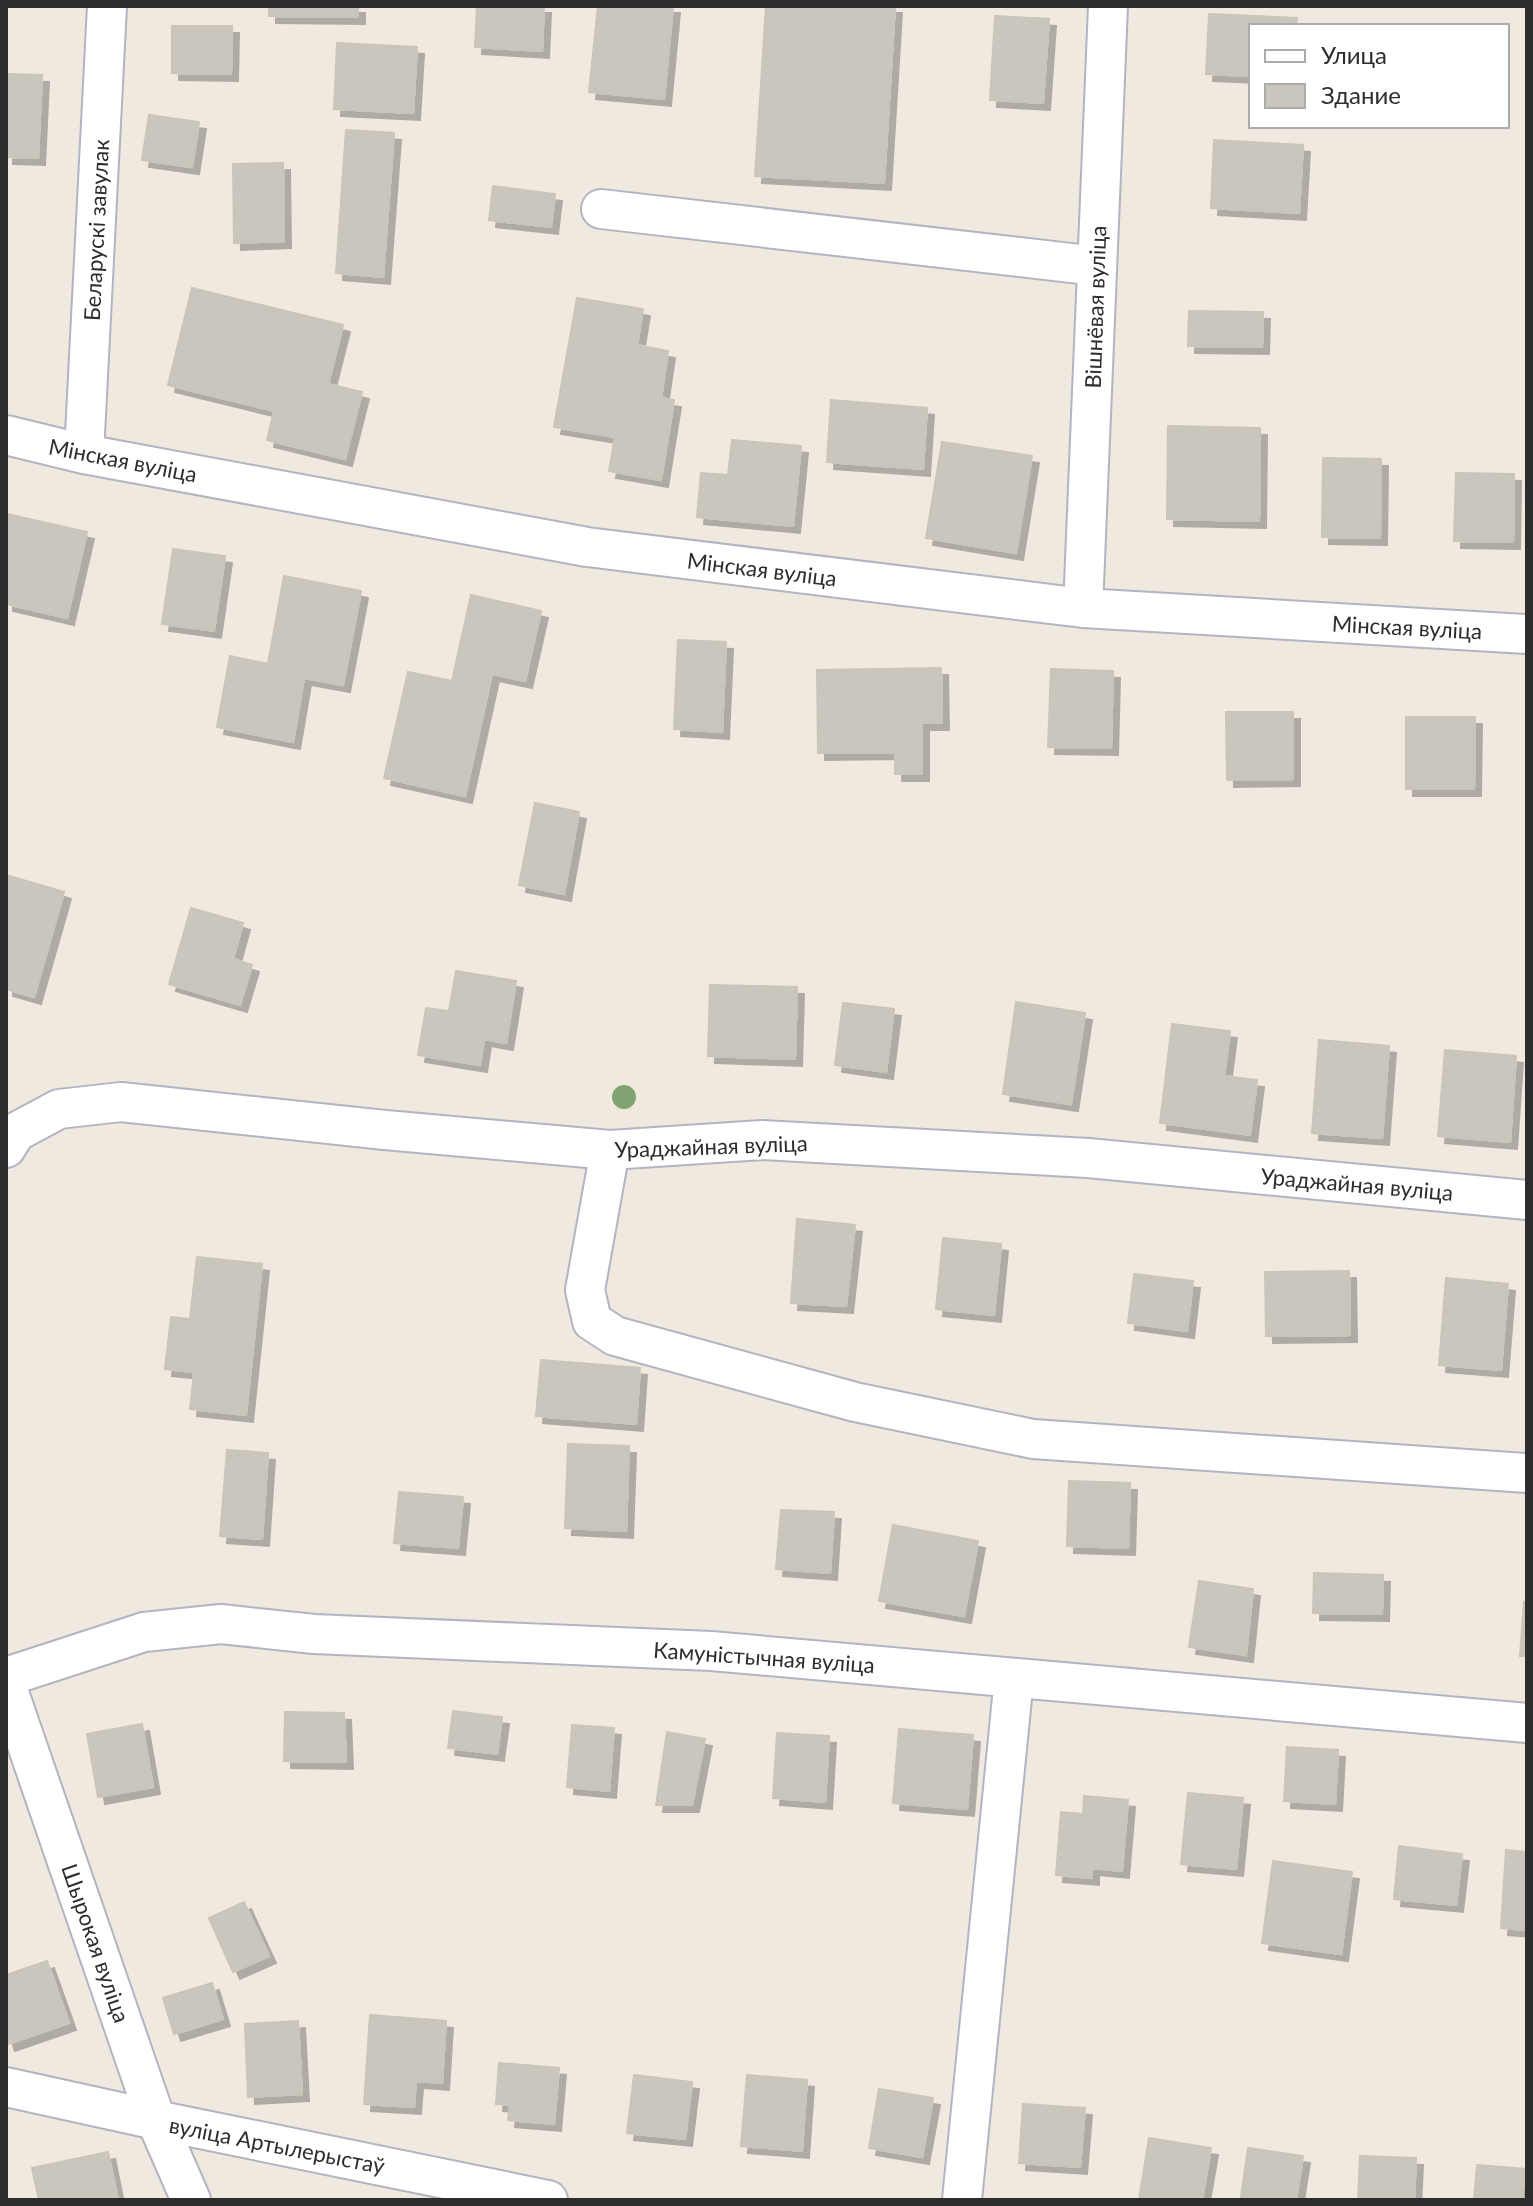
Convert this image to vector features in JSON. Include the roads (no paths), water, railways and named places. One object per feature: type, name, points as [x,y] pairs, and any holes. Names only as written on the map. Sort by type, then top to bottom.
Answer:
[{"type":"street","name":"Беларускі завулак","points":[[84,454],[107,6]]},
{"type":"street","name":"Вішнёвая вуліца","points":[[1083,608],[1108,6]]},
{"type":"street","points":[[601,209],[1097,266]]},
{"type":"street","name":"Мінская вуліца","points":[[6,435],[84,454],[587,547],[1083,608],[1527,634]]},
{"type":"street","name":"Ураджайная вуліца","points":[[6,1148],[16,1132],[59,1109],[121,1102],[610,1150],[762,1140],[1088,1158],[1527,1200]]},
{"type":"street","points":[[610,1150],[585,1290],[592,1321],[615,1336],[855,1402],[1033,1439],[1527,1473]]},
{"type":"street","name":"Камуністычная вуліца","points":[[6,1677],[144,1632],[221,1624],[314,1634],[711,1651],[1527,1723]]},
{"type":"street","points":[[962,2200],[1014,1678]]},
{"type":"street","name":"Шырокая вуліца","points":[[6,1684],[156,2120],[191,2200]]},
{"type":"street","name":"вуліца Артылерыстаў","points":[[6,2087],[548,2200]]}]
